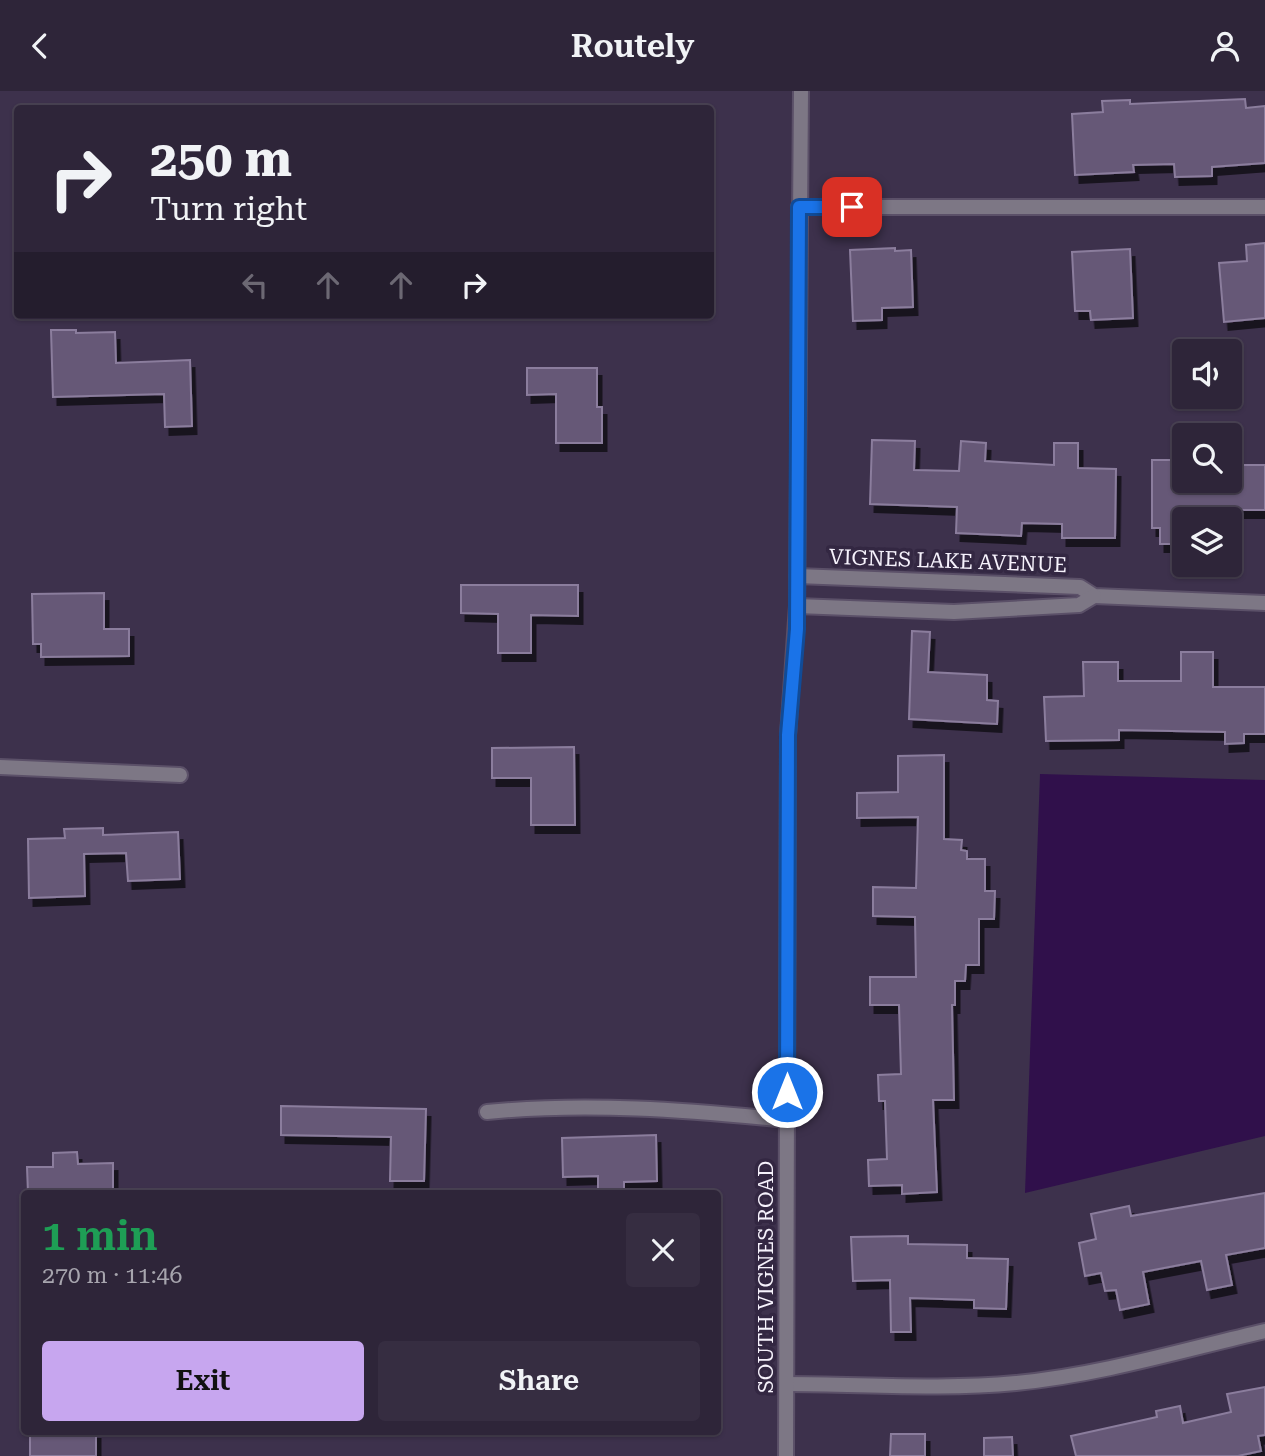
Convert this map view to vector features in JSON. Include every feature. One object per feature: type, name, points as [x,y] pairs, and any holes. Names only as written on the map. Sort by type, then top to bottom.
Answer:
[{"type":"street","name":"SOUTH VIGNES ROAD","points":[[786,1456],[788,735],[797,606],[801,91]]},
{"type":"street","points":[[799,207],[1265,207]]},
{"type":"street","name":"VIGNES LAKE AVENUE","points":[[797,576],[1080,587],[1094,596],[1265,603]]},
{"type":"street","name":"VIGNES LAKE AVENUE","points":[[797,606],[954,612],[1079,605],[1094,596]]},
{"type":"street","points":[[0,767],[180,775]]},
{"type":"street","points":[[487,1112],[532,1107],[623,1108],[787,1120]]},
{"type":"street","points":[[787,1384],[1017,1383],[1112,1367],[1265,1331]]},
{"type":"shaded area","points":[[1040,774],[1265,780],[1265,1136],[1025,1193]]},
{"type":"building","points":[[1245,99],[1246,108],[1265,106],[1265,163],[1212,167],[1212,176],[1175,177],[1174,164],[1133,165],[1134,172],[1075,175],[1072,114],[1103,112],[1102,101],[1130,100],[1130,104]]},
{"type":"building","points":[[1265,243],[1265,318],[1224,322],[1219,263],[1247,261],[1246,245]]},
{"type":"building","points":[[895,248],[895,251],[911,250],[913,307],[882,308],[882,320],[853,321],[850,250]]},
{"type":"building","points":[[1130,249],[1133,318],[1091,320],[1090,311],[1075,311],[1072,252]]},
{"type":"building","points":[[51,330],[76,330],[76,333],[115,332],[116,363],[190,360],[192,426],[165,427],[164,394],[53,397]]},
{"type":"building","points":[[527,368],[597,368],[597,407],[602,407],[602,443],[556,443],[556,394],[527,395]]},
{"type":"building","points":[[872,440],[915,441],[914,470],[959,471],[961,441],[986,443],[985,461],[1054,465],[1054,443],[1078,443],[1078,468],[1116,469],[1115,538],[1062,538],[1062,524],[1022,523],[1021,536],[956,533],[957,507],[870,504]]},
{"type":"building","points":[[1152,460],[1172,460],[1172,493],[1242,493],[1242,465],[1265,465],[1265,510],[1242,510],[1242,507],[1172,507],[1172,544],[1160,544],[1160,528],[1152,528]]},
{"type":"building","points":[[461,585],[578,585],[578,616],[531,615],[531,653],[498,653],[498,614],[461,613]]},
{"type":"building","points":[[104,593],[104,629],[129,629],[129,656],[41,657],[41,644],[33,644],[32,594]]},
{"type":"building","points":[[912,631],[930,632],[928,672],[987,675],[987,700],[998,701],[997,724],[909,719]]},
{"type":"building","points":[[1181,652],[1213,652],[1213,687],[1265,687],[1265,734],[1244,734],[1244,743],[1225,744],[1225,732],[1119,730],[1119,740],[1046,741],[1044,697],[1084,696],[1083,662],[1118,662],[1118,681],[1181,681]]},
{"type":"building","points":[[574,747],[575,825],[531,825],[531,778],[492,778],[492,748]]},
{"type":"building","points":[[944,755],[944,839],[962,840],[961,850],[967,851],[967,859],[985,859],[985,891],[995,891],[994,919],[979,919],[979,965],[966,965],[965,981],[955,981],[955,1005],[952,1005],[954,1100],[933,1100],[937,1192],[902,1194],[902,1185],[869,1186],[868,1160],[887,1159],[885,1101],[879,1101],[878,1075],[901,1074],[899,1005],[870,1005],[870,977],[916,977],[915,917],[873,916],[873,887],[916,888],[918,817],[857,818],[857,793],[898,792],[898,756]]},
{"type":"building","points":[[103,828],[103,835],[178,832],[180,879],[128,881],[126,853],[84,854],[85,896],[29,898],[28,839],[65,838],[64,829]]},
{"type":"building","points":[[281,1106],[426,1109],[424,1181],[390,1181],[391,1137],[281,1135]]},
{"type":"building","points":[[656,1135],[657,1181],[624,1182],[624,1190],[598,1190],[598,1176],[563,1177],[562,1138]]},
{"type":"building","points":[[77,1152],[78,1164],[113,1163],[113,1190],[28,1190],[27,1167],[53,1167],[53,1153]]},
{"type":"building","points":[[1265,1193],[1265,1248],[1226,1255],[1232,1285],[1207,1290],[1201,1261],[1143,1272],[1149,1304],[1120,1310],[1116,1290],[1105,1291],[1101,1273],[1085,1276],[1079,1243],[1096,1239],[1091,1214],[1129,1206],[1131,1216]]},
{"type":"building","points":[[908,1236],[908,1244],[967,1245],[967,1258],[1008,1259],[1006,1309],[974,1308],[974,1300],[910,1298],[911,1332],[891,1332],[890,1280],[853,1281],[851,1237]]},
{"type":"building","points":[[1265,1387],[1265,1435],[1258,1436],[1261,1451],[1238,1456],[1076,1456],[1071,1436],[1157,1417],[1156,1411],[1180,1406],[1183,1423],[1231,1412],[1227,1394]]},
{"type":"building","points":[[891,1434],[925,1434],[925,1456],[890,1456]]},
{"type":"building","points":[[30,1435],[96,1435],[96,1456],[30,1456]]},
{"type":"building","points":[[1012,1437],[1013,1456],[984,1456],[984,1438]]},
{"type":"route","points":[[787,1092],[788,735],[797,629],[799,207],[852,207]]}]
